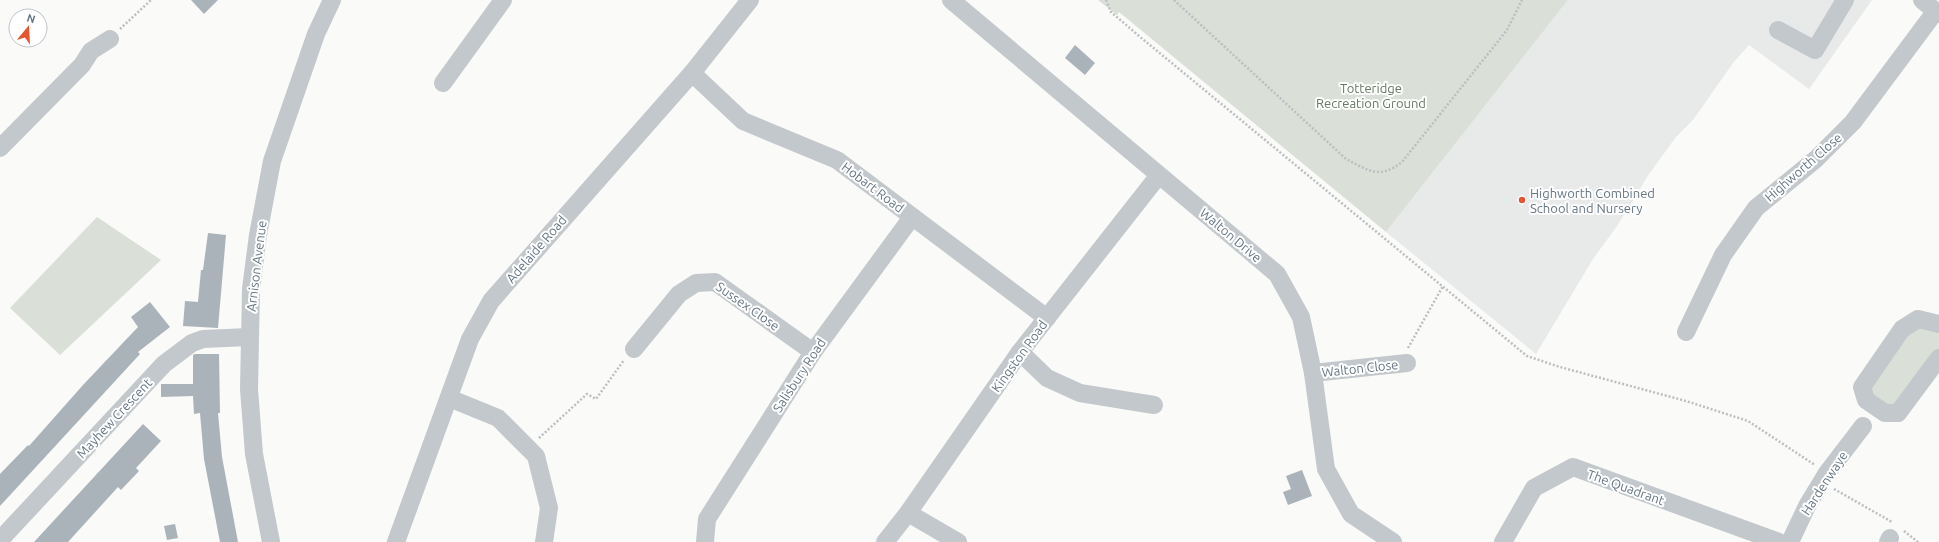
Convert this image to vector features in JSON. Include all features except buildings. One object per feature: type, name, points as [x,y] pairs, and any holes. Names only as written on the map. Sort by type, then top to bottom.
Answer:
[{"type":"street","name":"Arnison Avenue","points":[[271,542],[254,454],[250,389],[249,337],[251,289],[258,235],[272,161],[316,34],[332,0]]},
{"type":"street","points":[[443,83],[503,0]]},
{"type":"street","name":"Adelaide Road","points":[[396,542],[470,339],[490,301],[692,73],[750,0]]},
{"type":"street","name":"Walton Drive","points":[[951,0],[1277,274],[1301,317],[1313,373],[1326,469],[1351,514],[1392,542]]},
{"type":"street","points":[[1778,30],[1815,50],[1845,0]]},
{"type":"street","points":[[1922,0],[1937,13]]},
{"type":"street","name":"Highworth Close","points":[[1686,332],[1722,255],[1756,208],[1816,159],[1853,122],[1937,13]]},
{"type":"street","points":[[0,148],[82,65],[92,51],[110,39]]},
{"type":"street","name":"Hobart Road","points":[[692,73],[743,121],[837,160],[1046,318]]},
{"type":"street","name":"Kingston Road","points":[[885,542],[908,513],[1020,352],[1159,175]]},
{"type":"street","name":"Salisbury Road","points":[[705,542],[707,519],[813,352],[912,217]]},
{"type":"street","name":"Sussex Close","points":[[634,349],[679,294],[696,283],[715,282],[813,352]]},
{"type":"street","points":[[1939,324],[1918,319],[1902,329],[1862,387],[1866,400],[1885,413],[1898,412],[1939,358]]},
{"type":"street","name":"Mayhew Crescent","points":[[0,540],[164,364],[192,343],[203,339],[249,337]]},
{"type":"street","points":[[1020,352],[1047,378],[1080,393],[1154,406]]},
{"type":"street","name":"Walton Close","points":[[1313,373],[1403,363]]},
{"type":"street","points":[[449,398],[498,418],[536,456],[549,508],[544,542]]},
{"type":"street","name":"Hardenwaye","points":[[1790,542],[1807,506],[1828,473],[1863,426]]},
{"type":"street","name":"The Quadrant","points":[[1503,542],[1534,488],[1573,467],[1779,542]]},
{"type":"street","points":[[908,513],[958,542]]},
{"type":"path","points":[[110,39],[151,0]]},
{"type":"path","points":[[1106,0],[1111,12],[1139,36],[1527,356],[1560,367],[1686,401],[1748,421],[1828,473],[1833,488],[1892,532],[1918,542]]},
{"type":"path","points":[[1174,0],[1346,159],[1372,172],[1391,171],[1402,162],[1507,30],[1522,0]]},
{"type":"path","points":[[1403,363],[1443,286]]},
{"type":"path","points":[[528,448],[587,394],[596,399],[634,349]]},
{"type":"shaded area","name":"Highworth Combined School and Nursery","points":[[1568,0],[1872,0],[1809,89],[1749,45],[1733,63],[1693,120],[1676,137],[1649,174],[1617,226],[1593,259],[1536,354],[1386,232]]},
{"type":"green space","name":"Totteridge Recreation Ground","points":[[1098,0],[1568,0],[1386,232],[1119,12],[1117,15]]},
{"type":"green space","points":[[97,217],[161,260],[60,355],[10,308]]},
{"type":"green space","points":[[1929,325],[1939,331],[1939,352],[1893,414],[1862,393],[1905,328]]},
{"type":"place","name":"Highworth Combined School and Nursery","points":[[1522,200]]}]
